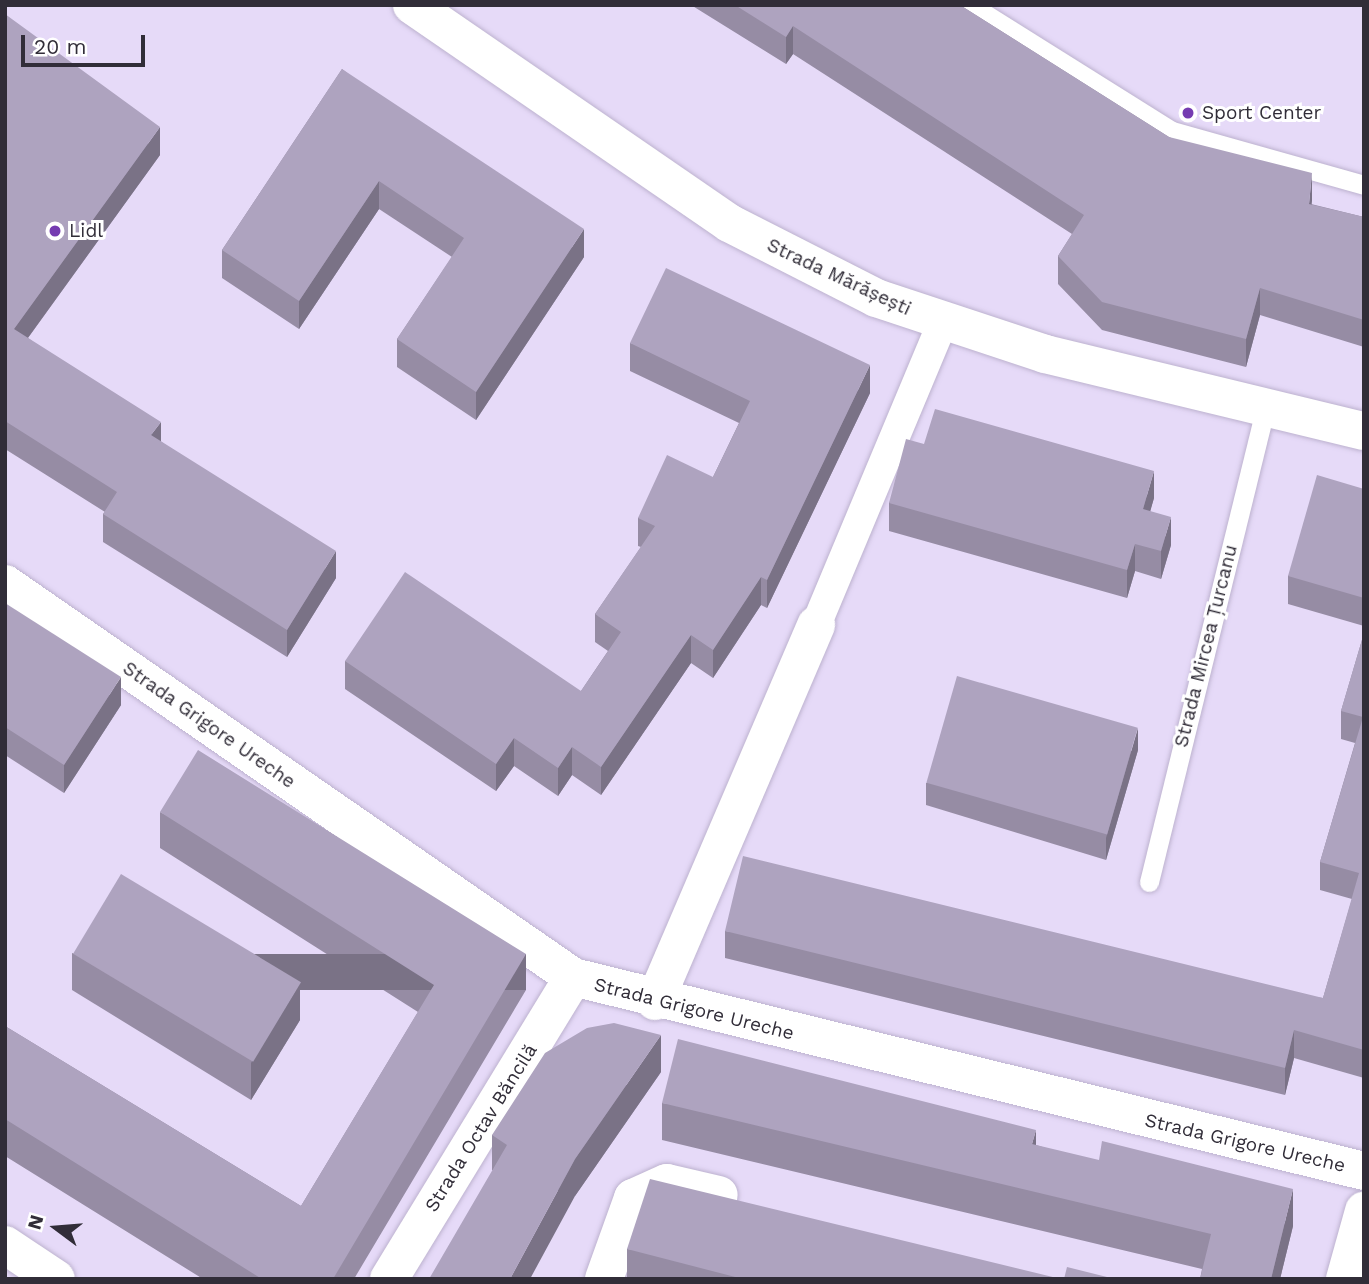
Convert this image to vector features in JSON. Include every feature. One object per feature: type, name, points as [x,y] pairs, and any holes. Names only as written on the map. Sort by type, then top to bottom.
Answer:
[{"type":"street","name":"Strada Mărășești","points":[[412,5],[729,223],[807,267],[943,322],[1265,410],[1364,431]]},
{"type":"street","points":[[654,1001],[943,322]]},
{"type":"street","name":"Strada Grigore Ureche","points":[[5,584],[573,977],[654,1001],[1364,1171]]},
{"type":"street","name":"Strada Octav Băncilă","points":[[389,1279],[573,977]]},
{"type":"street","points":[[604,1279],[633,1198],[667,1183],[719,1195]]},
{"type":"street","points":[[1345,1279],[1364,1211]]},
{"type":"street","points":[[5,1245],[57,1279]]},
{"type":"lane","points":[[971,5],[1172,131],[1364,185]]},
{"type":"lane","name":"Strada Mircea Țurcanu","points":[[1149,883],[1265,410]]},
{"type":"building","points":[[735,5],[960,5],[1169,137],[1312,173],[1309,204],[1364,217],[1364,320],[1260,288],[1246,339],[1102,302],[1058,256],[1084,215],[793,26],[786,37]]},
{"type":"building","points":[[5,14],[160,127],[14,329],[161,422],[151,435],[336,551],[287,630],[103,514],[117,492],[5,421]]},
{"type":"building","points":[[342,69],[584,229],[476,392],[397,339],[464,238],[379,181],[299,301],[222,250]]},
{"type":"building","points":[[666,268],[870,365],[767,580],[761,577],[713,650],[691,635],[601,767],[572,747],[558,768],[514,738],[496,764],[345,661],[405,572],[581,691],[621,632],[595,614],[655,526],[638,518],[667,455],[713,477],[750,401],[630,343]]},
{"type":"building","points":[[935,409],[1154,471],[1143,509],[1171,517],[1161,551],[1135,544],[1127,570],[889,503],[906,439],[924,444]]},
{"type":"building","points":[[1317,475],[1364,489],[1364,598],[1288,576]]},
{"type":"building","points":[[5,603],[121,677],[64,765],[5,727]]},
{"type":"building","points":[[1364,633],[1364,1050],[1294,1030],[1285,1068],[725,931],[743,856],[1323,998],[1359,873],[1320,862],[1363,717],[1341,711]]},
{"type":"building","points":[[957,676],[1138,728],[1107,835],[926,783]]},
{"type":"building","points":[[198,750],[526,954],[333,1279],[262,1279],[5,1119],[5,1026],[301,1206],[434,985],[160,812]]},
{"type":"building","points":[[121,874],[301,982],[253,1062],[73,954]]},
{"type":"building","points":[[614,1023],[661,1035],[575,1159],[510,1279],[429,1279],[507,1145],[492,1135],[545,1053],[587,1028]]},
{"type":"building","points":[[678,1039],[1036,1130],[1032,1144],[1099,1160],[1102,1141],[1293,1189],[1271,1279],[1200,1279],[1211,1234],[662,1103]]},
{"type":"building","points":[[650,1179],[1061,1279],[743,1279],[627,1249]]},
{"type":"building","points":[[1067,1267],[1115,1279],[1064,1279]]},
{"type":"place","name":"Sport Center","points":[[1188,113]]},
{"type":"place","name":"Lidl","points":[[55,231]]}]
